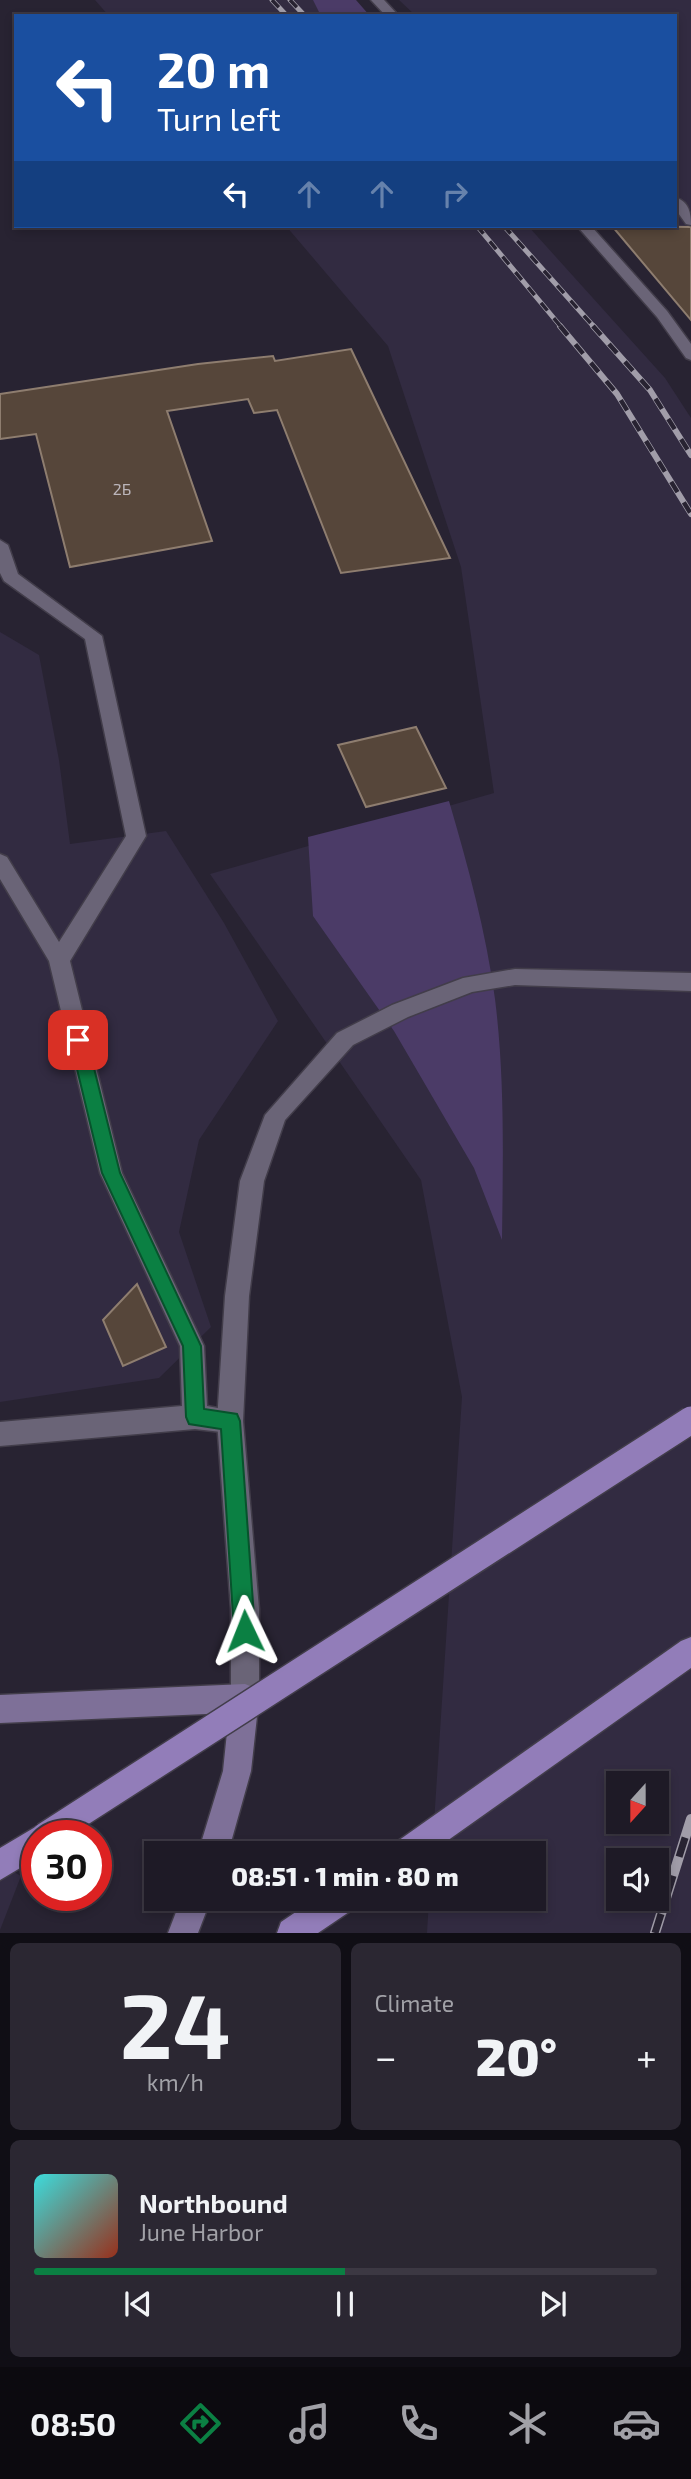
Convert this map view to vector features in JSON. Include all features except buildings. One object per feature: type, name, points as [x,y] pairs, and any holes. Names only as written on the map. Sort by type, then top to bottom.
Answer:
[{"type":"main road","points":[[70,1820],[691,1420]]},
{"type":"main road","points":[[422,1841],[691,1651]]},
{"type":"main road","points":[[0,1865],[21,1851]]},
{"type":"main road","points":[[292,1933],[324,1911]]},
{"type":"street","points":[[377,0],[391,14]]},
{"type":"street","points":[[677,203],[691,221]]},
{"type":"street","points":[[586,228],[662,314],[691,355]]},
{"type":"street","points":[[0,545],[10,577],[93,636],[136,836],[59,960]]},
{"type":"street","points":[[0,862],[59,960],[111,1173],[192,1346],[195,1417]]},
{"type":"street","points":[[217,1841],[237,1771],[245,1698],[245,1609],[230,1421],[237,1296],[252,1181],[275,1115],[345,1039],[400,1011],[470,984],[515,977],[691,982]]},
{"type":"street","points":[[0,1434],[195,1417],[230,1421]]},
{"type":"street","points":[[0,1709],[245,1698]]},
{"type":"street","points":[[183,1933],[191,1911]]},
{"type":"shaded area","points":[[95,0],[317,0],[330,14],[107,14]]},
{"type":"shaded area","points":[[313,0],[356,0],[368,14],[320,14]]},
{"type":"shaded area","points":[[399,0],[691,0],[691,320],[614,228],[677,228],[677,14],[414,14]]},
{"type":"shaded area","points":[[288,228],[530,228],[665,378],[691,418],[691,1933],[427,1933],[428,1911],[546,1911],[546,1841],[433,1841],[462,1397],[421,1180],[210,874],[494,793],[461,567],[388,346]]},
{"type":"shaded area","points":[[0,632],[39,655],[59,760],[70,844],[166,831],[224,923],[278,1021],[199,1140],[179,1232],[211,1327],[159,1378],[0,1402]]},
{"type":"shaded area","points":[[449,801],[476,899],[495,999],[502,1089],[502,1240],[474,1168],[394,1031],[313,916],[308,837]]},
{"type":"shaded area","points":[[0,1864],[21,1876],[0,1930]]},
{"type":"railway","points":[[272,0],[285,14]]},
{"type":"railway","points":[[290,0],[303,14]]},
{"type":"railway","points":[[479,228],[562,328]]},
{"type":"railway","points":[[506,228],[595,328]]},
{"type":"railway","points":[[560,326],[617,394],[691,514]]},
{"type":"railway","points":[[593,326],[650,390],[691,455]]},
{"type":"railway","points":[[655,1933],[691,1819]]},
{"type":"route","points":[[78,1040],[111,1173],[192,1346],[195,1417],[230,1421],[245,1631]]}]
